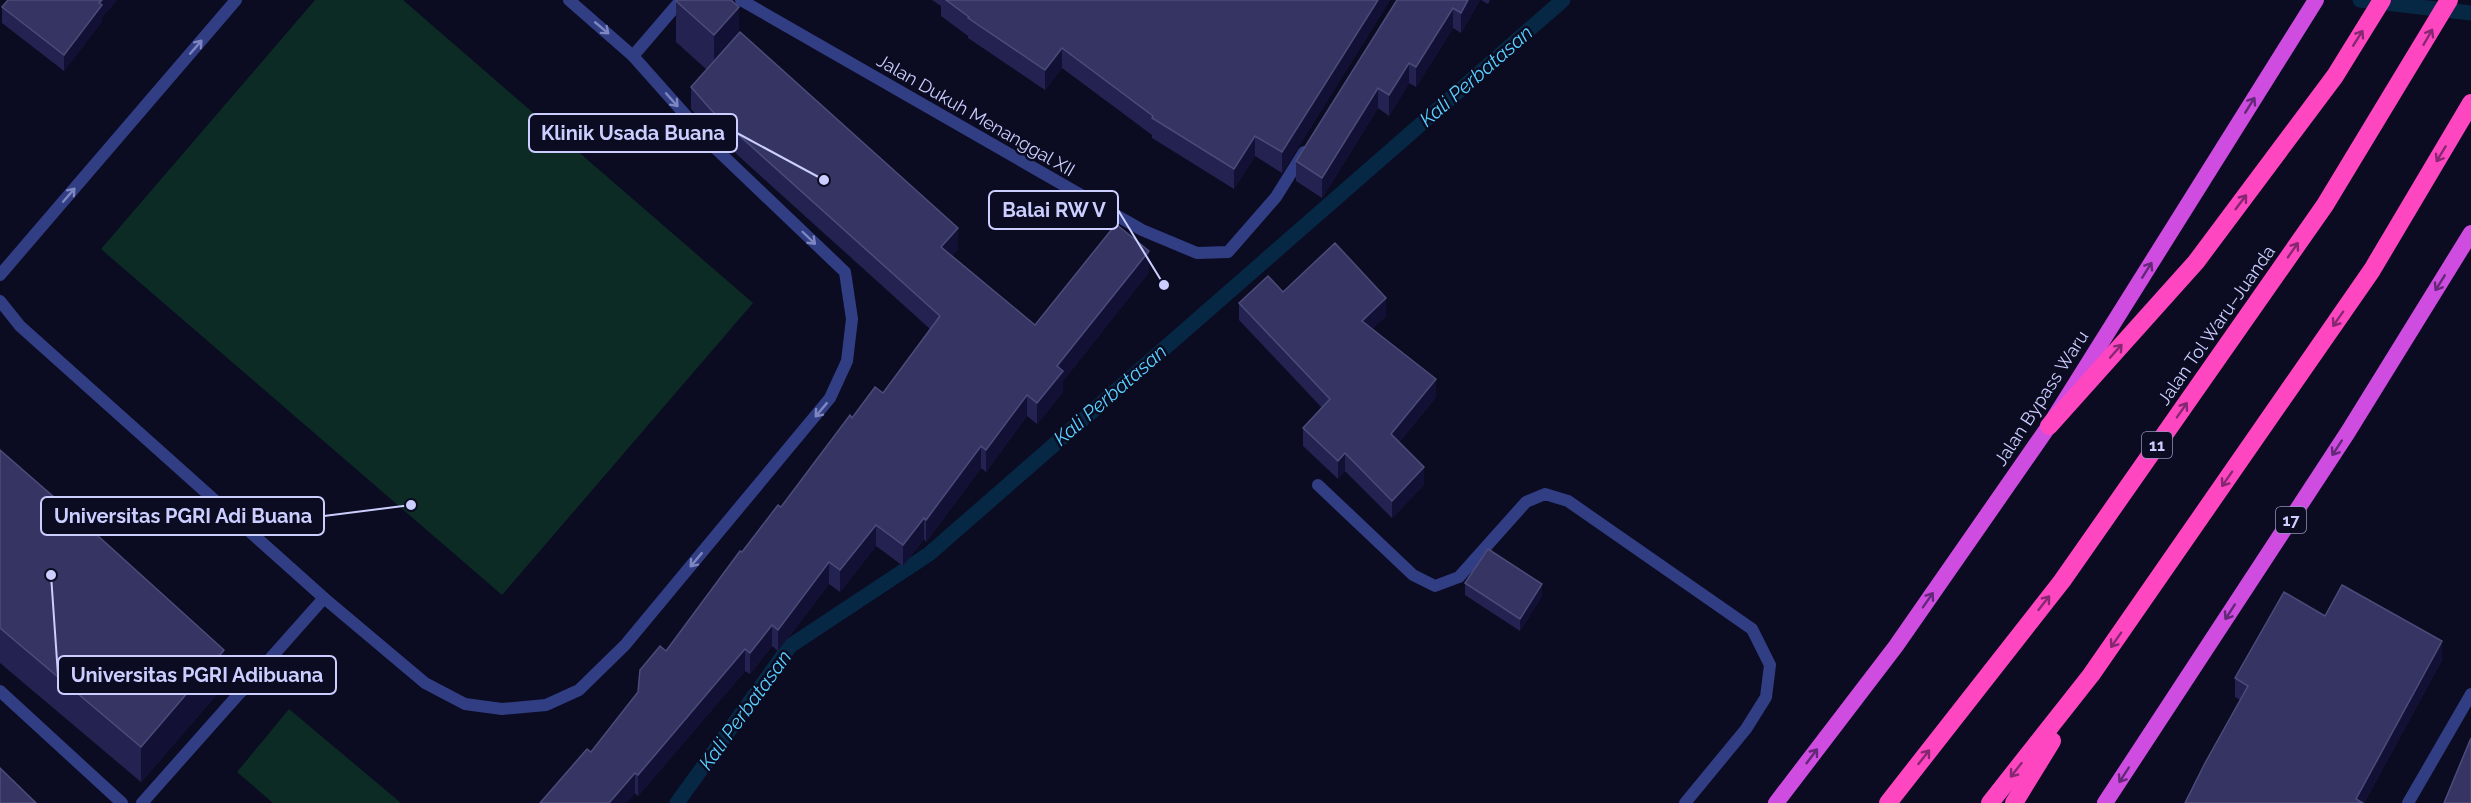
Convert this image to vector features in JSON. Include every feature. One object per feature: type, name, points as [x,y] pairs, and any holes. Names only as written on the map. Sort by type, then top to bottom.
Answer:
[{"type":"highway","name":"Jalan Bypass Waru","points":[[1776,803],[1896,646],[2049,426],[2316,0]]},
{"type":"highway","points":[[2049,426],[2196,262],[2335,76],[2382,0]]},
{"type":"highway","name":"Jalan Tol Waru–Juanda","points":[[1888,803],[2062,581],[2325,205],[2407,73],[2449,0]]},
{"type":"highway","points":[[1990,803],[2091,675],[2372,270],[2471,104]]},
{"type":"highway","name":"17","points":[[2105,803],[2348,432],[2471,233]]},
{"type":"highway","points":[[2014,803],[2091,675]]},
{"type":"street","points":[[0,275],[236,0]]},
{"type":"street","points":[[0,302],[20,326],[324,598],[425,683],[465,704],[502,709],[546,705],[579,690],[625,645],[830,398],[847,361],[852,320],[845,272],[714,147],[633,56],[569,0]]},
{"type":"street","points":[[633,56],[681,0]]},
{"type":"street","name":"Jalan Dukuh Menanggal XII","points":[[741,0],[1142,230],[1197,253],[1228,252],[1276,197],[1313,138]]},
{"type":"street","points":[[1318,485],[1413,575],[1435,586],[1459,577],[1526,502],[1545,494],[1568,501],[1752,629],[1770,665],[1766,698],[1746,729],[1685,803]]},
{"type":"street","points":[[142,803],[324,598]]},
{"type":"street","points":[[199,652],[242,691]]},
{"type":"street","points":[[0,691],[122,803]]},
{"type":"street","points":[[2408,803],[2471,694]]},
{"type":"green space","points":[[315,0],[403,0],[753,303],[502,595],[101,249]]},
{"type":"green space","points":[[289,709],[401,803],[273,803],[237,772]]},
{"type":"building","points":[[8,0],[102,0],[99,3],[102,5],[64,55],[2,7]]},
{"type":"building","points":[[677,0],[731,0],[739,7],[714,35]]},
{"type":"building","points":[[946,0],[1378,0],[1282,152],[1255,136],[1234,169],[1152,118],[1153,116],[1062,48],[1045,70],[968,18]]},
{"type":"building","points":[[1397,0],[1468,0],[1461,13],[1453,8],[1416,67],[1409,63],[1389,95],[1378,88],[1322,178],[1296,161]]},
{"type":"building","points":[[740,32],[958,228],[941,247],[1035,325],[1116,224],[1149,251],[1057,366],[1063,371],[1037,403],[1027,395],[986,450],[981,446],[926,520],[924,518],[903,545],[876,525],[840,570],[829,562],[778,630],[772,625],[750,653],[745,649],[638,775],[635,773],[609,803],[540,803],[587,749],[591,752],[638,692],[640,670],[660,646],[666,651],[740,551],[742,552],[778,505],[781,507],[850,415],[852,418],[875,387],[883,393],[940,316],[712,111],[691,87]]},
{"type":"building","points":[[1335,243],[1386,298],[1362,321],[1436,379],[1391,434],[1424,467],[1392,501],[1345,453],[1338,461],[1303,428],[1330,399],[1239,303],[1268,276],[1283,292]]},
{"type":"building","points":[[0,450],[224,650],[141,747],[0,628]]},
{"type":"building","points":[[1488,549],[1542,584],[1520,619],[1465,583]]},
{"type":"building","points":[[2342,585],[2442,641],[2356,799],[2363,803],[2185,803],[2248,686],[2235,678],[2284,592],[2325,616]]},
{"type":"building","points":[[2471,738],[2471,803],[2444,803]]},
{"type":"building","points":[[0,768],[36,803],[0,803]]},
{"type":"waterway","name":"Kali Perbatasan","points":[[677,803],[790,646],[929,554],[1563,0]]},
{"type":"waterway","name":"Kali Perbatasan","points":[[2360,0],[2471,13]]},
{"type":"place","name":"Klinik Usada Buana","points":[[824,180]]},
{"type":"place","name":"Balai RW V","points":[[1164,285]]},
{"type":"place","name":"Universitas PGRI Adi Buana","points":[[411,505]]},
{"type":"place","name":"Universitas PGRI Adibuana","points":[[51,575]]}]
